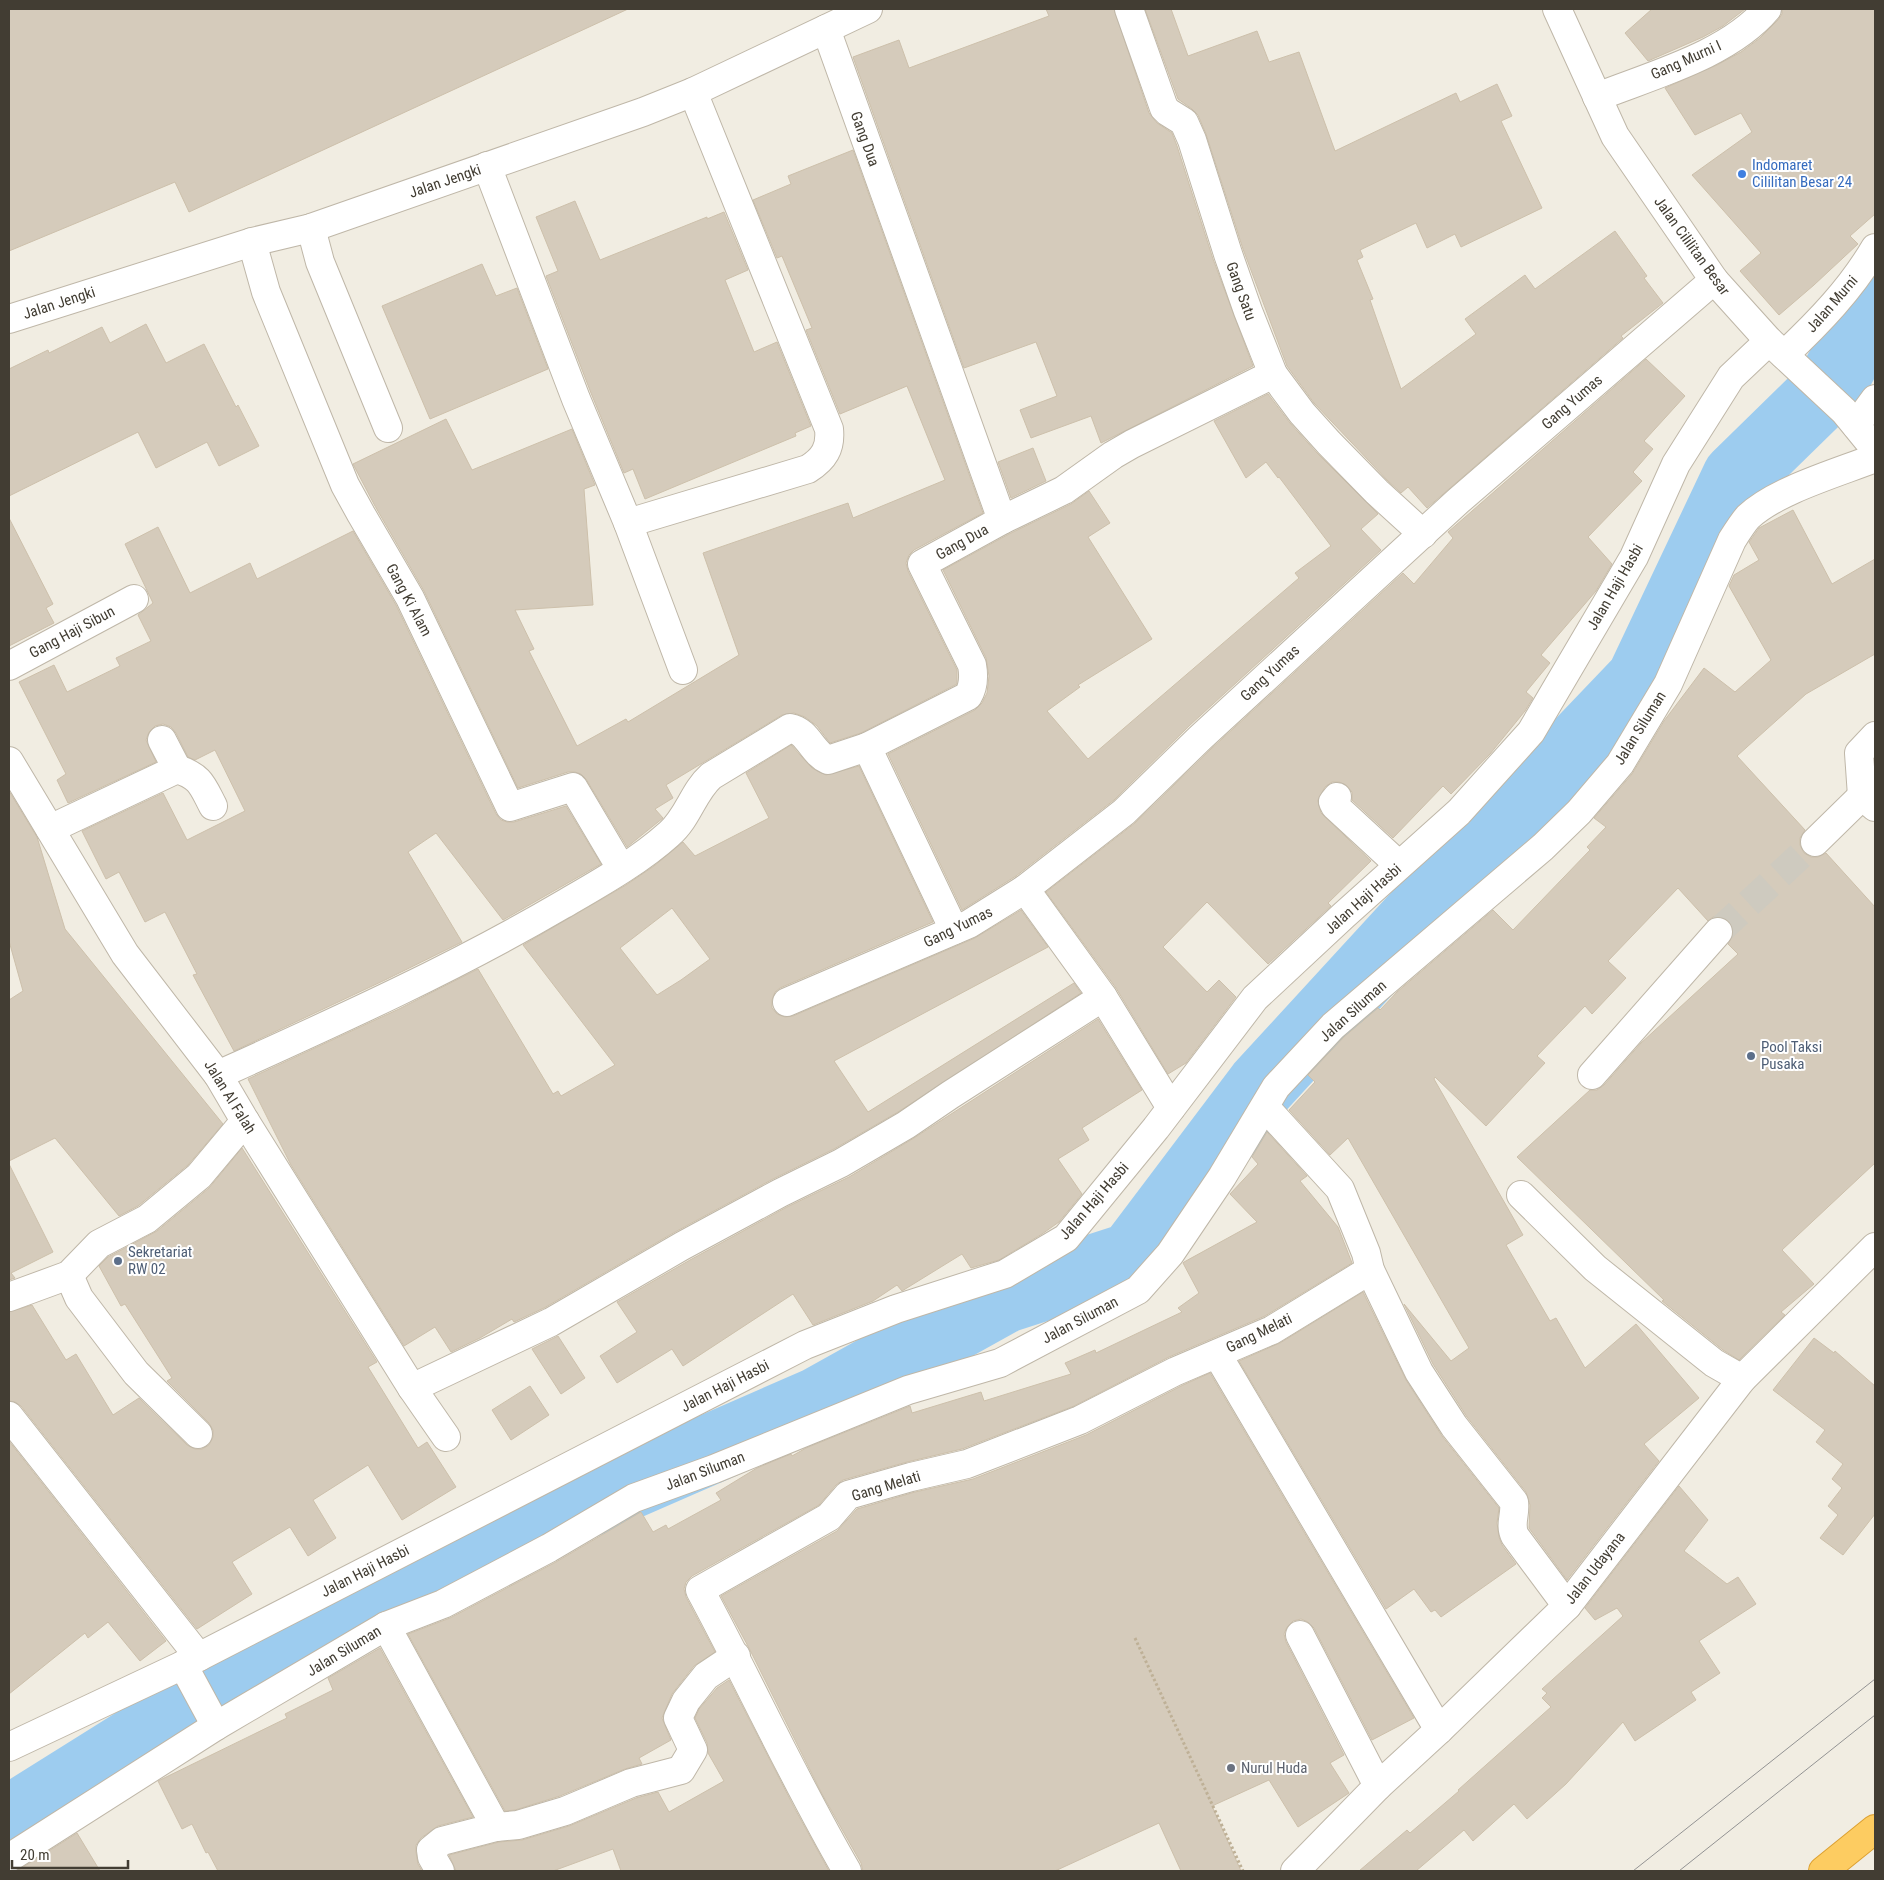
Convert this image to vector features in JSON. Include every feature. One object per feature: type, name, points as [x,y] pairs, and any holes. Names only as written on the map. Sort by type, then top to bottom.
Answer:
[{"type":"highway","points":[[1823,1871],[1875,1829]]},
{"type":"street","name":"Jalan Jengki","points":[[9,319],[252,242],[312,228],[643,112],[693,92],[868,9]]},
{"type":"street","name":"Gang Satu","points":[[1129,9],[1164,108],[1183,121],[1192,140],[1228,254],[1248,311],[1274,374],[1302,413],[1329,443],[1377,492],[1423,534]]},
{"type":"street","name":"Jalan Cililitan Besar","points":[[1557,9],[1615,136],[1714,280],[1782,354],[1850,418],[1875,449]]},
{"type":"street","name":"Gang Murni I","points":[[1597,97],[1699,57],[1748,28],[1767,9]]},
{"type":"street","name":"Gang Dua","points":[[826,29],[1002,520],[922,564],[972,664],[974,674],[972,690],[968,696],[867,747]]},
{"type":"street","points":[[628,523],[808,470],[824,457],[830,441],[829,429],[693,92]]},
{"type":"street","points":[[487,166],[576,399],[628,523],[683,670]]},
{"type":"street","points":[[312,228],[320,262],[388,428]]},
{"type":"street","name":"Gang Ki Alam","points":[[252,242],[266,292],[345,485],[410,598],[510,808],[573,787],[622,868]]},
{"type":"street","name":"Jalan Murni","points":[[1782,354],[1821,320],[1850,285],[1875,248]]},
{"type":"street","name":"Gang Yumas","points":[[787,1002],[969,924],[989,913],[1025,889],[1124,812],[1200,738],[1458,500],[1714,280]]},
{"type":"street","name":"Jalan Haji Hasbi","points":[[9,1747],[190,1665],[805,1344],[896,1308],[1005,1274],[1066,1238],[1171,1108],[1256,998],[1459,812],[1530,732],[1634,556],[1676,464],[1731,377],[1782,354]]},
{"type":"street","points":[[1002,520],[1064,490],[1113,455],[1132,444],[1274,374]]},
{"type":"street","points":[[1850,418],[1875,399]]},
{"type":"street","name":"Jalan Siluman","points":[[9,1858],[212,1720],[386,1626],[444,1604],[549,1548],[634,1498],[714,1469],[908,1390],[1000,1363],[1138,1290],[1170,1254],[1222,1176],[1276,1087],[1333,1026],[1410,962],[1543,846],[1579,812],[1620,764],[1668,684],[1732,540],[1748,518],[1761,507],[1785,493],[1875,458]]},
{"type":"street","name":"Gang Haji Sibun","points":[[9,666],[134,599]]},
{"type":"street","points":[[218,1075],[405,990],[522,929],[622,868],[671,833],[685,815],[703,784],[711,776],[790,728],[802,734],[816,752],[828,760],[867,747],[954,930]]},
{"type":"street","points":[[1816,842],[1869,802],[1859,753],[1875,736]]},
{"type":"street","points":[[162,740],[177,769]]},
{"type":"street","name":"Jalan Al Falah","points":[[9,762],[125,954],[218,1075],[412,1388],[446,1437]]},
{"type":"street","points":[[50,829],[177,769],[192,774],[203,786],[213,806]]},
{"type":"street","points":[[1337,797],[1333,802],[1335,806],[1399,865]]},
{"type":"street","points":[[1025,889],[1103,997],[1171,1108]]},
{"type":"street","points":[[1592,1074],[1718,932]]},
{"type":"street","points":[[412,1388],[551,1322],[690,1242],[780,1193],[842,1163],[906,1125],[1103,997]]},
{"type":"street","points":[[1265,1107],[1340,1189],[1366,1253],[1370,1270],[1419,1372],[1454,1426],[1514,1502],[1512,1525],[1515,1536],[1567,1606]]},
{"type":"street","points":[[9,1297],[69,1275],[99,1244],[147,1219],[199,1176],[245,1121]]},
{"type":"street","points":[[1521,1195],[1595,1268],[1714,1364],[1742,1380]]},
{"type":"street","name":"Jalan Udayana","points":[[1295,1871],[1378,1786],[1439,1730],[1567,1606],[1742,1380],[1875,1247]]},
{"type":"street","name":"Gang Melati","points":[[847,1871],[818,1821],[736,1656],[700,1590],[829,1517],[848,1495],[911,1477],[967,1464],[1080,1420],[1176,1371],[1272,1330],[1370,1270]]},
{"type":"street","points":[[69,1275],[79,1298],[136,1373],[198,1434]]},
{"type":"street","points":[[1217,1354],[1439,1730]]},
{"type":"street","points":[[9,1416],[190,1665],[212,1720]]},
{"type":"street","points":[[386,1626],[496,1827]]},
{"type":"street","points":[[1300,1635],[1378,1786]]},
{"type":"street","points":[[440,1871],[432,1857],[431,1850],[435,1845],[442,1842],[496,1827],[518,1825],[565,1811],[631,1783],[681,1770],[693,1750],[678,1718],[686,1701],[706,1676],[736,1656]]},
{"type":"path","points":[[1135,1638],[1243,1871]]},
{"type":"building","points":[[9,9],[628,9],[189,212],[175,182],[9,251]]},
{"type":"building","points":[[1046,9],[1114,9],[1149,113],[1157,123],[1172,133],[1213,259],[1253,366],[1101,443],[1091,416],[1031,438],[1020,410],[1057,396],[1036,342],[964,368],[853,57],[899,40],[909,68],[1049,16]]},
{"type":"building","points":[[1145,9],[1171,9],[1188,56],[1257,31],[1269,62],[1299,52],[1335,151],[1456,93],[1460,102],[1497,84],[1512,116],[1501,121],[1542,208],[1461,247],[1455,234],[1427,248],[1416,223],[1360,250],[1363,257],[1357,260],[1373,299],[1370,300],[1401,389],[1476,334],[1465,319],[1525,275],[1535,289],[1615,231],[1647,276],[1644,278],[1663,303],[1621,336],[1623,338],[1427,508],[1408,487],[1401,493],[1388,481],[1314,403],[1287,366],[1243,249],[1206,134],[1198,115],[1178,99]]},
{"type":"building","points":[[1652,9],[1745,9],[1723,26],[1703,37],[1648,61],[1625,33]]},
{"type":"building","points":[[1782,9],[1875,9],[1875,214],[1850,236],[1858,244],[1779,315],[1740,271],[1761,253],[1692,175],[1752,132],[1741,113],[1695,135],[1665,88],[1741,52],[1760,38],[1778,20],[1782,14]]},
{"type":"building","points":[[853,150],[983,513],[914,550],[909,555],[906,563],[908,571],[957,670],[957,684],[861,733],[830,743],[817,726],[805,717],[794,713],[782,715],[666,785],[673,798],[655,809],[663,818],[627,847],[586,779],[581,774],[568,772],[518,788],[424,591],[353,464],[446,419],[472,470],[572,429],[595,485],[584,489],[593,605],[515,610],[534,649],[529,651],[577,746],[626,719],[628,722],[739,655],[703,553],[848,503],[853,518],[945,480],[907,386],[840,414],[806,330],[812,328],[782,256],[777,258],[753,200],[791,184],[788,176]]},
{"type":"building","points":[[575,201],[600,260],[724,212],[748,270],[725,280],[754,352],[777,342],[811,426],[795,433],[796,436],[645,499],[633,469],[624,473],[546,276],[558,271],[536,217]]},
{"type":"building","points":[[482,264],[496,296],[517,288],[548,369],[430,419],[382,306]]},
{"type":"building","points":[[146,324],[166,363],[204,344],[236,407],[238,405],[259,446],[219,466],[207,442],[156,468],[138,432],[9,496],[9,369],[48,350],[49,353],[102,327],[110,343]]},
{"type":"building","points":[[1646,359],[1685,396],[1644,441],[1653,449],[1633,472],[1642,481],[1588,537],[1612,564],[1596,591],[1541,655],[1550,663],[1526,692],[1533,698],[1525,711],[1490,754],[1451,794],[1443,786],[1393,838],[1352,800],[1352,792],[1346,785],[1332,782],[1325,787],[1318,800],[1321,813],[1371,861],[1328,903],[1331,906],[1268,964],[1207,902],[1163,947],[1207,992],[1219,980],[1236,997],[1186,1063],[1168,1074],[1116,988],[1046,892],[1135,823],[1211,749],[1403,573],[1414,584],[1453,538],[1448,532]]},
{"type":"building","points":[[1268,394],[1290,423],[1317,453],[1378,514],[1361,529],[1381,550],[1189,726],[1114,800],[1016,876],[962,910],[888,754],[975,710],[982,703],[987,693],[989,676],[986,658],[943,570],[1009,534],[1071,504],[1089,491],[1110,523],[1088,537],[1152,639],[1078,685],[1080,687],[1047,711],[1088,759],[1299,578],[1295,573],[1331,546],[1266,462],[1246,478],[1214,421]]},
{"type":"building","points":[[1033,448],[1046,481],[1011,498],[998,462]]},
{"type":"building","points":[[1793,510],[1832,584],[1875,559],[1875,654],[1806,694],[1737,756],[1805,830],[1800,838],[1800,845],[1804,853],[1811,857],[1818,857],[1826,853],[1875,907],[1875,1163],[1782,1250],[1814,1284],[1781,1312],[1785,1315],[1739,1360],[1723,1350],[1662,1301],[1664,1300],[1517,1157],[1590,1090],[1597,1090],[1604,1085],[1641,1043],[1738,954],[1728,944],[1733,935],[1733,927],[1729,921],[1721,917],[1713,917],[1708,921],[1678,888],[1608,961],[1626,978],[1592,1014],[1585,1006],[1537,1056],[1545,1063],[1486,1126],[1435,1077],[1434,1079],[1523,1235],[1506,1245],[1550,1321],[1556,1318],[1585,1368],[1636,1324],[1699,1398],[1644,1444],[1659,1461],[1567,1580],[1529,1528],[1530,1505],[1526,1492],[1467,1417],[1433,1364],[1404,1304],[1451,1361],[1469,1348],[1348,1138],[1330,1155],[1289,1110],[1315,1082],[1308,1075],[1344,1037],[1378,1008],[1380,1010],[1397,992],[1493,910],[1513,930],[1590,850],[1587,847],[1606,827],[1594,818],[1632,774],[1664,721],[1704,668],[1735,692],[1771,660],[1729,586],[1734,575],[1759,560],[1749,542],[1759,528]]},
{"type":"building","points":[[9,518],[53,604],[46,608],[54,623],[9,646]]},
{"type":"building","points":[[158,527],[190,593],[250,563],[257,579],[353,531],[396,605],[496,814],[501,820],[514,822],[566,806],[601,864],[503,920],[436,833],[408,852],[462,942],[234,1051],[193,975],[197,974],[165,912],[145,922],[119,872],[106,879],[82,831],[163,793],[187,840],[245,811],[215,750],[195,760],[188,757],[171,727],[163,724],[155,726],[149,732],[146,740],[156,762],[68,803],[57,780],[66,774],[19,682],[54,665],[67,692],[120,666],[116,658],[151,641],[138,615],[153,603],[125,544]]},
{"type":"building","points":[[791,745],[812,768],[826,775],[859,766],[933,922],[780,988],[775,992],[772,1000],[772,1008],[777,1014],[785,1017],[793,1016],[975,938],[1021,910],[1048,947],[834,1061],[868,1112],[1074,983],[1081,993],[898,1112],[834,1149],[773,1179],[675,1232],[544,1308],[514,1322],[512,1319],[451,1352],[435,1327],[404,1346],[291,1165],[248,1079],[399,1009],[478,969],[553,1094],[558,1091],[561,1096],[615,1065],[523,945],[626,885],[654,866],[683,842],[695,856],[769,818],[746,773]],"holes":[[[672,908],[710,959],[657,995],[620,948]]]},
{"type":"building","points":[[9,791],[37,837],[65,929],[223,1124],[188,1165],[138,1206],[119,1216],[55,1138],[9,1161],[9,1000],[23,991],[9,941]]},
{"type":"building","points":[[1098,1019],[1142,1090],[1082,1128],[1089,1140],[1058,1159],[1082,1194],[1059,1222],[999,1260],[971,1268],[962,1254],[902,1291],[897,1285],[873,1301],[813,1325],[793,1294],[683,1366],[672,1349],[617,1383],[600,1356],[637,1332],[617,1302],[787,1207],[849,1177],[914,1138]]},
{"type":"building","points":[[1267,1132],[1307,1176],[1300,1181],[1338,1227],[1352,1263],[1265,1316],[1169,1357],[1074,1406],[962,1449],[843,1480],[836,1485],[819,1505],[692,1576],[686,1582],[684,1589],[686,1597],[715,1652],[694,1666],[672,1694],[662,1718],[671,1740],[639,1758],[642,1764],[625,1769],[560,1796],[515,1810],[505,1811],[408,1634],[450,1618],[556,1562],[641,1512],[653,1532],[666,1525],[668,1529],[721,1500],[716,1493],[757,1468],[791,1454],[792,1456],[806,1448],[910,1406],[912,1413],[981,1392],[984,1401],[1071,1374],[1065,1363],[1095,1350],[1096,1353],[1182,1312],[1178,1308],[1199,1293],[1183,1263],[1257,1222],[1230,1194],[1258,1164],[1252,1157]]},
{"type":"building","points":[[242,1148],[377,1362],[368,1367],[418,1448],[427,1442],[456,1487],[402,1520],[368,1465],[313,1500],[336,1538],[308,1556],[290,1527],[232,1562],[252,1594],[197,1629],[21,1406],[9,1401],[9,1312],[32,1305],[66,1360],[76,1354],[113,1415],[139,1398],[187,1445],[195,1449],[202,1449],[209,1445],[213,1437],[213,1430],[209,1423],[167,1381],[172,1378],[125,1304],[121,1306],[99,1266],[108,1257],[157,1231],[209,1188]]},
{"type":"building","points":[[9,1164],[53,1252],[11,1273],[15,1278],[9,1280]]},
{"type":"building","points":[[1363,1292],[1406,1380],[1442,1436],[1499,1508],[1497,1523],[1499,1537],[1502,1545],[1516,1564],[1441,1617],[1435,1610],[1431,1612],[1414,1589],[1386,1609],[1239,1361],[1280,1343]]},
{"type":"building","points":[[558,1336],[585,1378],[561,1394],[532,1349]]},
{"type":"building","points":[[1814,1338],[1834,1353],[1835,1351],[1875,1386],[1875,1514],[1843,1555],[1820,1538],[1838,1515],[1828,1506],[1842,1488],[1832,1479],[1843,1464],[1816,1442],[1825,1430],[1773,1390]]},
{"type":"building","points":[[1210,1373],[1414,1718],[1372,1740],[1314,1628],[1308,1622],[1301,1619],[1293,1621],[1287,1627],[1284,1634],[1286,1642],[1344,1755],[1330,1763],[1349,1793],[1298,1827],[1269,1780],[1212,1806],[1241,1871],[1181,1871],[1159,1823],[1055,1871],[863,1871],[861,1863],[822,1794],[721,1596],[837,1531],[857,1509],[915,1492],[973,1479],[1086,1435]]},
{"type":"building","points":[[530,1386],[549,1415],[511,1440],[492,1410]]},
{"type":"building","points":[[9,1441],[166,1641],[140,1661],[108,1622],[88,1638],[85,1633],[9,1694]]},
{"type":"building","points":[[1679,1486],[1708,1520],[1684,1551],[1727,1584],[1738,1577],[1756,1604],[1699,1641],[1720,1673],[1691,1692],[1696,1700],[1635,1741],[1623,1722],[1566,1784],[1527,1819],[1514,1804],[1473,1841],[1464,1830],[1416,1871],[1359,1871],[1407,1830],[1410,1833],[1551,1707],[1542,1698],[1547,1693],[1542,1689],[1623,1616],[1617,1608],[1595,1620],[1585,1608]]},
{"type":"building","points":[[380,1648],[473,1817],[438,1826],[421,1838],[416,1845],[416,1852],[418,1864],[422,1871],[218,1871],[208,1852],[206,1853],[192,1824],[182,1829],[158,1781],[287,1718],[285,1714],[333,1690],[328,1678]]},
{"type":"building","points":[[729,1680],[829,1871],[621,1871],[613,1849],[553,1871],[456,1871],[449,1855],[499,1842],[522,1840],[569,1826],[636,1798],[658,1792],[669,1812],[724,1781],[708,1753],[707,1743],[695,1718],[699,1709],[717,1688]]},
{"type":"building","points":[[77,1833],[100,1871],[17,1871],[74,1835]]},
{"type":"waterway","points":[[9,1821],[317,1628],[543,1522],[818,1402],[1005,1298],[1132,1257],[1261,1086],[1463,866],[1641,680],[1737,477],[1831,385],[1875,304]]},
{"type":"tunnel","points":[[1718,932],[1815,842]]},
{"type":"tram line","points":[[1633,1871],[1875,1679]]},
{"type":"tram line","points":[[1679,1871],[1875,1715]]},
{"type":"place","name":"Indomaret Cililitan Besar 24","points":[[1742,174]]},
{"type":"place","name":"Pool Taksi Pusaka","points":[[1751,1056]]},
{"type":"place","name":"Sekretariat RW 02","points":[[118,1261]]},
{"type":"place","name":"Nurul Huda","points":[[1231,1768]]}]
